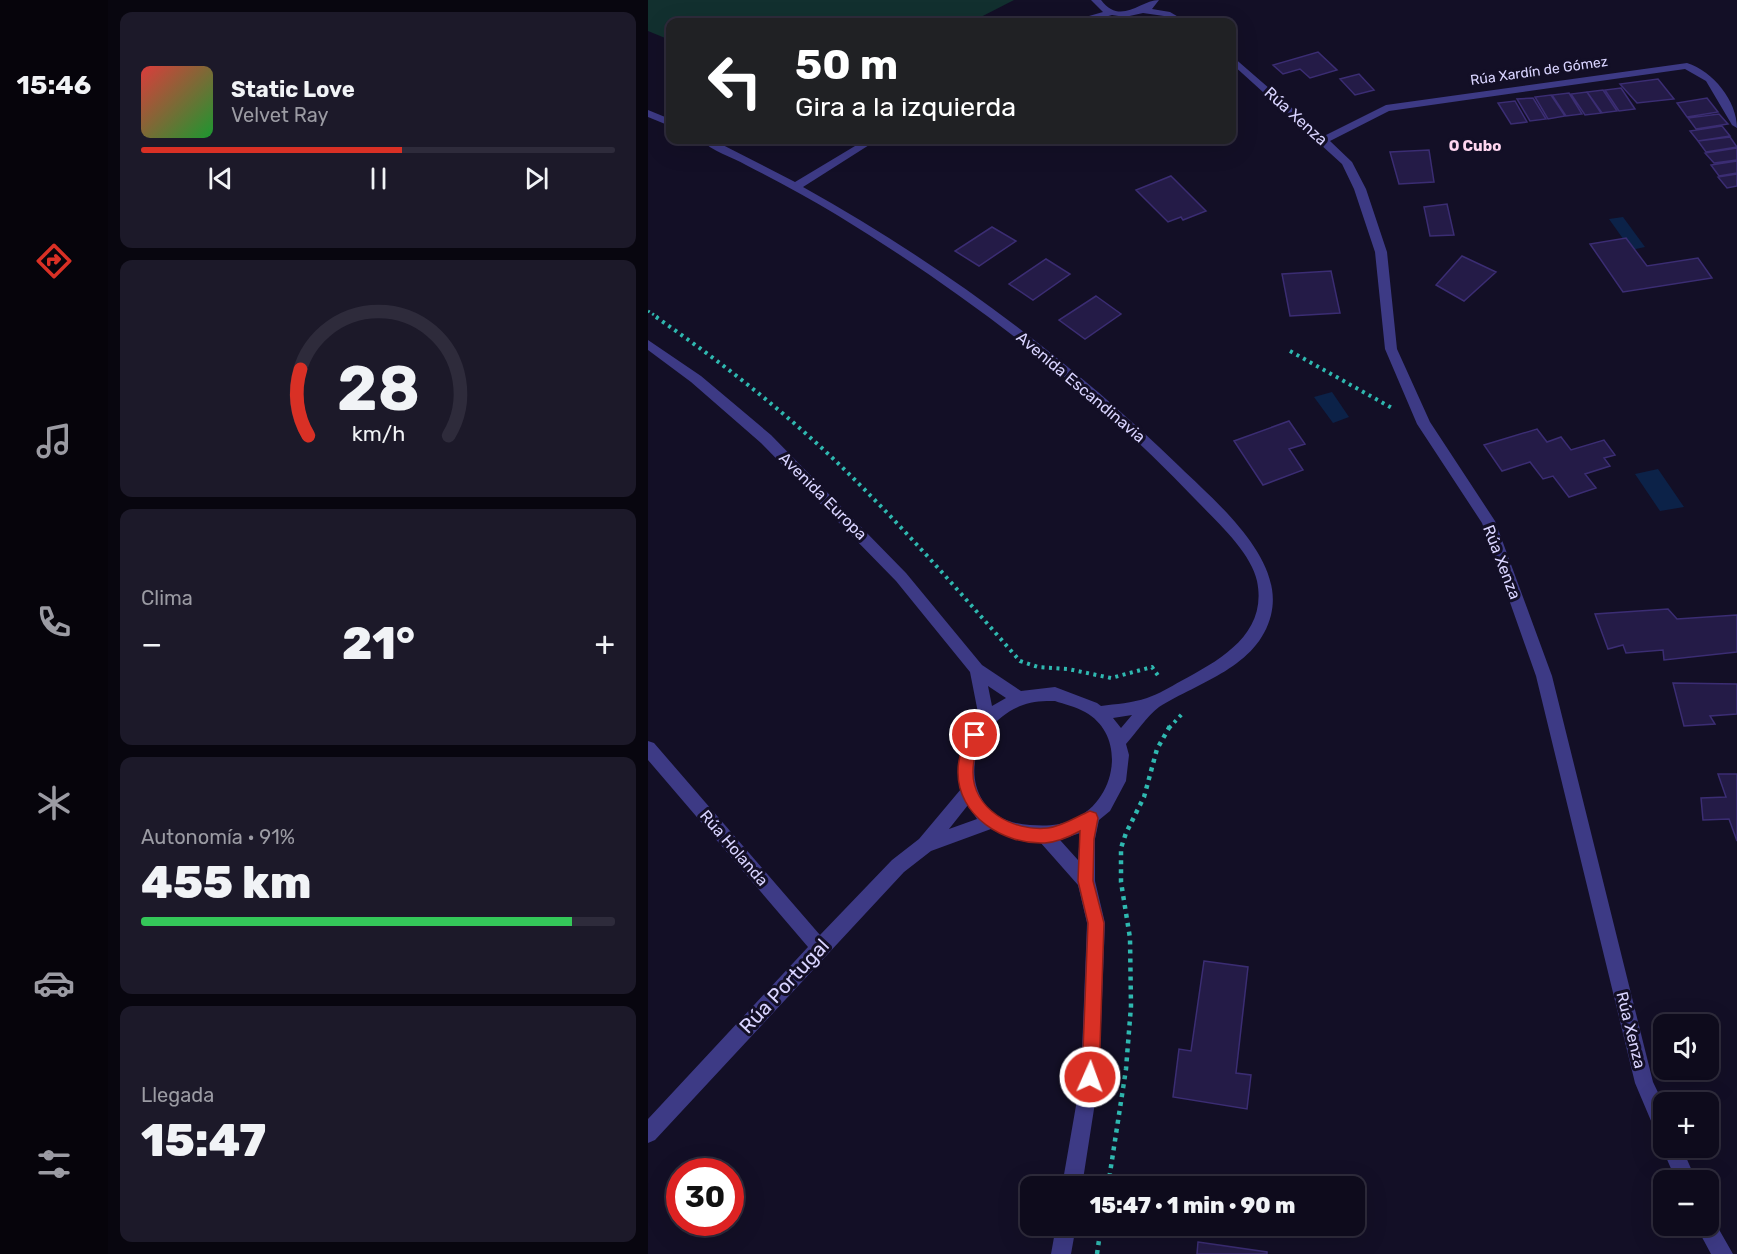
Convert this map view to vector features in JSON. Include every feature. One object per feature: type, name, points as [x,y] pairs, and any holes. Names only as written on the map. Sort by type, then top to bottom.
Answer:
[{"type":"street","points":[[1143,10],[1154,1],[1174,18]]},
{"type":"street","points":[[1084,18],[1097,2],[1113,12]]},
{"type":"street","points":[[1092,18],[1113,12],[1128,13],[1143,10],[1167,14]]},
{"type":"street","name":"Rúa Xenza","points":[[1236,63],[1347,162],[1359,189],[1381,252],[1392,350],[1424,424],[1488,521],[1544,676],[1644,1083],[1653,1103]]},
{"type":"street","name":"Rúa Xardín de Gómez","points":[[1324,140],[1386,108],[1687,66],[1710,79],[1737,125]]},
{"type":"street","points":[[648,113],[666,121]]},
{"type":"street","name":"Avenida Escandinavia","points":[[714,144],[798,185],[957,286],[1077,380],[1166,460],[1220,516],[1254,559],[1263,579],[1266,595],[1264,618],[1252,639],[1238,655],[1221,668],[1152,704],[1101,713]]},
{"type":"street","points":[[798,185],[865,144]]},
{"type":"street","name":"Avenida Europa","points":[[648,344],[696,379],[766,439],[901,577],[977,670],[1020,699]]},
{"type":"street","name":"Avenida Europa","points":[[977,670],[987,720]]},
{"type":"street","points":[[1055,694],[1088,703],[1101,713],[1112,726],[1119,741],[1122,757],[1121,774],[1115,791],[1105,806],[1090,818],[1062,833],[1045,836],[1027,835],[1008,830],[992,821],[978,808],[969,791],[965,773],[967,753],[975,735],[1002,707],[1020,699],[1055,694]]},
{"type":"street","name":"Avenida Escandinavia","points":[[1119,741],[1152,704]]},
{"type":"street","name":"Rúa Holanda","points":[[648,748],[820,948]]},
{"type":"street","name":"Rúa Portugal","points":[[648,1133],[898,866],[925,845],[969,791]]},
{"type":"street","points":[[1074,1176],[1090,1077],[1096,923],[1086,881],[1090,818]]},
{"type":"street","name":"Rúa Portugal","points":[[925,845],[992,821]]},
{"type":"street","points":[[1045,836],[1086,881]]},
{"type":"street","points":[[1061,1254],[1064,1236]]},
{"type":"street","points":[[1712,1236],[1723,1254]]},
{"type":"path","points":[[648,311],[700,347],[770,402],[846,471],[908,534],[1020,661],[1038,667],[1068,669],[1111,678],[1152,667]]},
{"type":"path","points":[[1290,351],[1424,424]]},
{"type":"path","points":[[1109,1176],[1130,1031],[1130,937],[1120,879],[1122,846],[1127,830],[1145,795],[1157,744],[1173,722],[1185,711]]},
{"type":"path","points":[[1097,1254],[1100,1236]]},
{"type":"green space","points":[[648,0],[1014,0],[979,18],[666,18],[666,38],[648,31]]},
{"type":"water","points":[[1623,217],[1645,247],[1631,250],[1609,219]]},
{"type":"water","points":[[1332,392],[1349,417],[1333,423],[1314,397]]},
{"type":"water","points":[[1658,469],[1684,507],[1660,511],[1635,474]]},
{"type":"building","points":[[1318,52],[1337,70],[1310,78],[1300,69],[1283,74],[1273,65]]},
{"type":"building","points":[[1359,74],[1374,90],[1355,95],[1340,79]]},
{"type":"building","points":[[1658,79],[1674,99],[1637,103],[1620,84]]},
{"type":"building","points":[[1621,88],[1635,109],[1619,111],[1605,90]]},
{"type":"building","points":[[1603,90],[1617,111],[1601,113],[1587,92]]},
{"type":"building","points":[[1587,92],[1602,113],[1585,115],[1571,94]]},
{"type":"building","points":[[1569,93],[1582,114],[1566,116],[1552,95]]},
{"type":"building","points":[[1551,95],[1565,116],[1548,119],[1535,97]]},
{"type":"building","points":[[1533,98],[1546,119],[1530,121],[1517,99]]},
{"type":"building","points":[[1707,98],[1718,112],[1687,117],[1677,103]]},
{"type":"building","points":[[1515,101],[1527,122],[1511,124],[1498,103]]},
{"type":"building","points":[[1719,114],[1728,124],[1696,129],[1688,118]]},
{"type":"building","points":[[1722,126],[1730,136],[1698,141],[1690,131]]},
{"type":"building","points":[[1730,137],[1737,147],[1706,152],[1698,141]]},
{"type":"building","points":[[1737,148],[1737,160],[1714,163],[1705,153]]},
{"type":"building","points":[[1429,150],[1434,182],[1399,184],[1390,152]]},
{"type":"building","points":[[1737,161],[1737,173],[1719,176],[1711,165]]},
{"type":"building","points":[[1737,174],[1737,186],[1727,188],[1718,177]]},
{"type":"building","points":[[1171,176],[1206,211],[1183,220],[1181,217],[1168,222],[1136,190]]},
{"type":"building","points":[[1447,204],[1454,235],[1430,236],[1424,207]]},
{"type":"building","points":[[992,227],[1016,241],[979,266],[955,251]]},
{"type":"building","points":[[1626,238],[1647,266],[1698,258],[1712,278],[1623,292],[1590,244]]},
{"type":"building","points":[[1462,256],[1496,272],[1464,301],[1436,285]]},
{"type":"building","points":[[1046,259],[1070,274],[1033,300],[1009,284]]},
{"type":"building","points":[[1331,271],[1340,313],[1290,316],[1282,274]]},
{"type":"building","points":[[1096,296],[1121,314],[1085,339],[1059,320]]},
{"type":"building","points":[[1289,421],[1305,444],[1289,449],[1303,470],[1263,485],[1234,441]]},
{"type":"building","points":[[1537,429],[1547,442],[1561,437],[1571,450],[1604,440],[1615,455],[1604,458],[1610,466],[1585,474],[1596,488],[1569,497],[1553,476],[1543,479],[1530,462],[1502,471],[1484,445]]},
{"type":"building","points":[[1668,609],[1677,619],[1737,615],[1737,652],[1664,660],[1663,650],[1626,653],[1623,645],[1608,649],[1595,614]]},
{"type":"building","points":[[1673,683],[1737,684],[1737,714],[1710,716],[1715,724],[1684,726]]},
{"type":"building","points":[[1718,774],[1737,774],[1737,841],[1729,819],[1703,820],[1701,798],[1726,797]]},
{"type":"building","points":[[1204,961],[1248,967],[1236,1073],[1251,1075],[1247,1109],[1173,1097],[1179,1049],[1191,1051]]},
{"type":"building","points":[[1198,1242],[1267,1252],[1267,1254],[1197,1254]]},
{"type":"district","name":"O Cubo","points":[[1475,146]]},
{"type":"route","points":[[975,735],[967,753],[965,773],[969,791],[978,808],[992,821],[1008,830],[1027,835],[1045,836],[1077,827],[1090,818],[1086,881],[1096,923],[1090,1077]]}]
